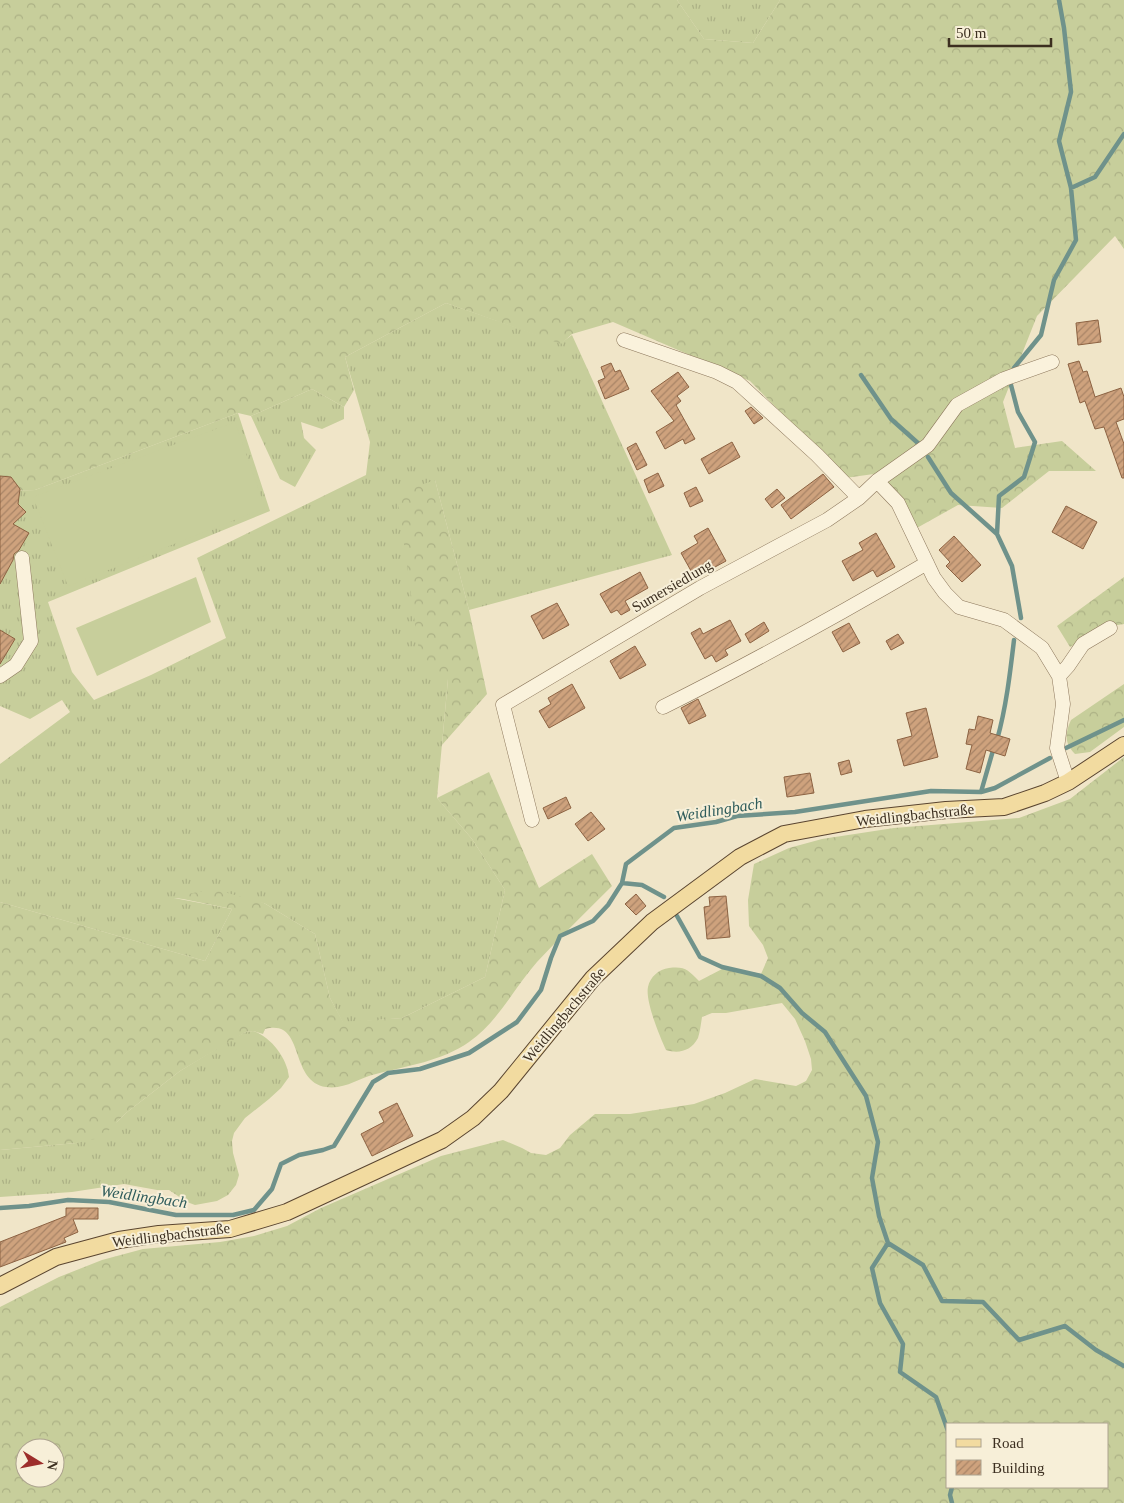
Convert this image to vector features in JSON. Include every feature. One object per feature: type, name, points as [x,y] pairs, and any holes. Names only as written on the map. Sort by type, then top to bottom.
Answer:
[{"type":"main road","name":"Weidlingbachstraße","points":[[0,1286],[56,1257],[119,1240],[159,1234],[230,1229],[287,1212],[442,1140],[473,1118],[501,1091],[593,978],[652,922],[740,856],[784,834],[865,819],[946,810],[1004,807],[1045,793],[1068,782],[1124,746]]},
{"type":"street","points":[[624,340],[717,372],[736,382],[817,455],[859,498]]},
{"type":"street","name":"Sumersiedlung","points":[[532,820],[503,705],[700,588],[827,520],[859,498],[877,480],[928,445],[957,405],[1004,379],[1052,362]]},
{"type":"street","points":[[877,480],[898,503],[939,585],[958,607],[1004,620],[1042,648],[1059,676],[1062,704],[1057,748],[1068,782]]},
{"type":"street","points":[[0,676],[16,665],[31,641],[22,558]]},
{"type":"street","points":[[663,707],[839,614],[927,563]]},
{"type":"street","points":[[1059,676],[1083,644],[1110,628]]},
{"type":"green space","points":[[0,0],[677,0],[704,39],[753,43],[780,0],[1124,0],[1124,249],[1115,236],[1037,316],[1003,402],[1015,448],[1062,441],[1096,471],[1049,471],[1002,508],[958,505],[915,529],[881,473],[845,478],[750,381],[613,322],[572,334],[561,344],[446,303],[345,357],[354,390],[344,407],[312,389],[251,416],[238,413],[35,490],[0,491]]},
{"type":"green space","points":[[677,0],[780,0],[753,43],[704,39]]},
{"type":"green space","points":[[446,303],[561,343],[572,335],[672,555],[469,610],[435,480],[448,679],[437,798],[472,839],[505,890],[485,977],[402,1018],[343,1023],[330,998],[315,934],[264,903],[174,898],[232,909],[205,961],[0,902],[0,764],[70,712],[62,700],[30,719],[0,706],[0,491],[35,490],[238,413],[270,511],[48,602],[72,672],[94,700],[151,675],[226,638],[197,558],[366,475],[370,442],[345,357]]},
{"type":"green space","points":[[312,389],[344,407],[344,419],[322,429],[301,422],[304,438],[316,450],[295,487],[280,479],[251,416]]},
{"type":"green space","points":[[235,422],[265,508],[68,586],[33,497]]},
{"type":"green space","points":[[435,480],[469,610],[487,694],[442,745],[448,679],[421,666],[397,494]]},
{"type":"green space","points":[[196,577],[211,622],[97,676],[76,628]]},
{"type":"green space","points":[[1124,577],[1124,624],[1112,626],[1070,647],[1057,626]]},
{"type":"green space","points":[[1124,684],[1124,727],[1090,752],[1075,754],[1067,742],[1071,720]]},
{"type":"green space","points":[[1124,757],[1124,1503],[0,1503],[0,1307],[59,1277],[102,1260],[143,1249],[220,1242],[254,1236],[287,1226],[321,1208],[441,1156],[503,1140],[531,1153],[546,1155],[560,1148],[570,1135],[595,1114],[630,1114],[694,1104],[725,1093],[755,1079],[796,1086],[806,1081],[812,1070],[811,1059],[795,1019],[782,1003],[726,1013],[712,1013],[702,1017],[698,1038],[688,1049],[676,1052],[666,1050],[660,1037],[649,1001],[648,987],[653,977],[665,969],[683,968],[699,981],[726,967],[761,974],[768,958],[763,945],[749,926],[748,900],[754,864],[789,848],[822,839],[894,828],[1019,818],[1070,799]]},
{"type":"green space","points":[[489,772],[539,888],[592,854],[612,886],[537,962],[489,1025],[469,1042],[459,1049],[436,1058],[370,1076],[339,1087],[326,1087],[314,1082],[306,1074],[292,1041],[286,1033],[278,1028],[265,1029],[263,1034],[253,1031],[246,1032],[180,1071],[126,1113],[106,1133],[95,1139],[76,1143],[0,1150],[0,902],[205,961],[232,909],[173,897],[213,889],[264,903],[315,934],[330,998],[343,1022],[402,1018],[485,977],[505,890],[472,839],[437,798]]},
{"type":"green space","points":[[253,1031],[266,1038],[277,1049],[288,1070],[289,1077],[281,1088],[245,1118],[234,1133],[232,1141],[233,1153],[239,1175],[236,1185],[228,1195],[217,1201],[195,1205],[169,1190],[157,1190],[124,1184],[72,1192],[0,1197],[0,1150],[76,1143],[117,1122],[180,1071],[234,1038]]},
{"type":"building","points":[[1098,320],[1101,342],[1078,345],[1076,323]]},
{"type":"building","points":[[1079,361],[1083,372],[1087,371],[1095,397],[1121,388],[1124,397],[1124,419],[1116,422],[1124,444],[1124,478],[1122,478],[1104,427],[1095,429],[1085,401],[1080,403],[1068,364]]},
{"type":"building","points":[[611,363],[615,372],[620,370],[629,389],[605,399],[598,381],[605,378],[601,367]]},
{"type":"building","points":[[678,372],[689,387],[677,396],[681,401],[676,405],[695,439],[685,444],[683,439],[665,449],[656,432],[674,421],[651,391]]},
{"type":"building","points":[[751,407],[763,418],[754,424],[745,411]]},
{"type":"building","points":[[732,442],[740,457],[709,474],[701,459]]},
{"type":"building","points":[[636,443],[647,465],[637,470],[627,448]]},
{"type":"building","points":[[658,473],[664,486],[649,493],[644,480]]},
{"type":"building","points":[[823,474],[834,487],[791,519],[781,505]]},
{"type":"building","points":[[0,476],[11,477],[20,489],[18,504],[26,512],[13,524],[29,533],[19,550],[14,554],[13,560],[0,584]]},
{"type":"building","points":[[696,487],[703,501],[690,507],[684,493]]},
{"type":"building","points":[[777,489],[785,498],[772,508],[765,499]]},
{"type":"building","points":[[1066,506],[1097,522],[1083,549],[1052,532]]},
{"type":"building","points":[[708,528],[726,561],[695,578],[681,553],[698,543],[694,536]]},
{"type":"building","points":[[876,533],[895,567],[877,577],[873,570],[853,581],[842,561],[863,550],[859,543]]},
{"type":"building","points":[[954,536],[981,565],[962,582],[946,566],[950,562],[939,550]]},
{"type":"building","points":[[640,572],[648,588],[625,601],[630,610],[621,615],[617,610],[611,613],[600,594]]},
{"type":"building","points":[[557,603],[569,625],[543,639],[531,616]]},
{"type":"building","points":[[730,620],[741,641],[725,650],[728,655],[716,662],[712,655],[705,659],[691,633],[700,628],[703,634]]},
{"type":"building","points":[[764,622],[769,631],[750,643],[745,634]]},
{"type":"building","points":[[849,623],[860,643],[843,652],[832,632]]},
{"type":"building","points":[[0,630],[15,639],[0,664]]},
{"type":"building","points":[[898,634],[904,643],[891,650],[886,641]]},
{"type":"building","points":[[635,646],[646,665],[620,679],[610,661]]},
{"type":"building","points":[[572,684],[585,708],[549,728],[539,711],[551,704],[548,698]]},
{"type":"building","points":[[698,699],[706,716],[689,724],[681,708]]},
{"type":"building","points":[[926,708],[938,757],[904,766],[897,740],[912,736],[906,713]]},
{"type":"building","points":[[978,716],[993,720],[990,733],[1010,739],[1005,756],[986,750],[980,773],[966,769],[972,745],[966,744],[969,729],[975,730]]},
{"type":"building","points":[[849,760],[852,772],[841,775],[838,763]]},
{"type":"building","points":[[810,773],[814,793],[787,797],[784,777]]},
{"type":"building","points":[[566,797],[571,808],[548,819],[543,808]]},
{"type":"building","points":[[591,812],[605,829],[588,841],[575,824]]},
{"type":"building","points":[[636,894],[646,906],[636,915],[625,904]]},
{"type":"building","points":[[726,896],[730,937],[707,939],[704,907],[710,906],[709,897]]},
{"type":"building","points":[[397,1103],[413,1136],[372,1156],[361,1134],[384,1122],[379,1112]]},
{"type":"building","points":[[66,1208],[98,1208],[98,1219],[73,1219],[78,1232],[64,1238],[66,1242],[0,1267],[0,1242],[66,1216]]},
{"type":"waterway","points":[[1014,368],[1041,335],[1054,280],[1076,240],[1071,188],[1059,141],[1071,92],[1059,0]]},
{"type":"waterway","points":[[1071,188],[1095,177],[1124,134]]},
{"type":"waterway","points":[[861,375],[891,419],[919,444]]},
{"type":"waterway","points":[[1011,385],[1018,412],[1035,442],[1024,477],[999,496],[997,534],[1012,566],[1021,618]]},
{"type":"waterway","points":[[928,457],[951,493],[997,534]]},
{"type":"waterway","points":[[997,740],[1005,703],[1014,640]]},
{"type":"waterway","name":"Weidlingbach","points":[[1066,748],[1124,720]]},
{"type":"waterway","points":[[981,792],[994,747]]},
{"type":"waterway","name":"Weidlingbach","points":[[0,1208],[68,1200],[109,1202],[176,1215],[233,1215],[254,1210],[272,1189],[281,1164],[299,1155],[334,1146],[373,1082],[388,1073],[420,1069],[469,1053],[517,1022],[541,990],[560,936],[593,921],[608,905],[622,883],[626,864],[674,828],[716,822],[737,816],[795,812],[931,791],[981,792],[995,788],[1050,758]]},
{"type":"waterway","points":[[622,883],[642,885],[664,897]]},
{"type":"waterway","points":[[677,916],[700,957],[722,967],[761,976],[780,988],[802,1013],[825,1032],[866,1096],[878,1142],[872,1178],[879,1216],[888,1243],[872,1268],[880,1303],[903,1344],[900,1372],[936,1397],[946,1425]]},
{"type":"waterway","points":[[888,1243],[923,1265],[942,1301],[983,1302],[1019,1340],[1065,1326],[1096,1350],[1124,1366]]},
{"type":"waterway","points":[[952,1488],[950,1495],[952,1503]]}]
